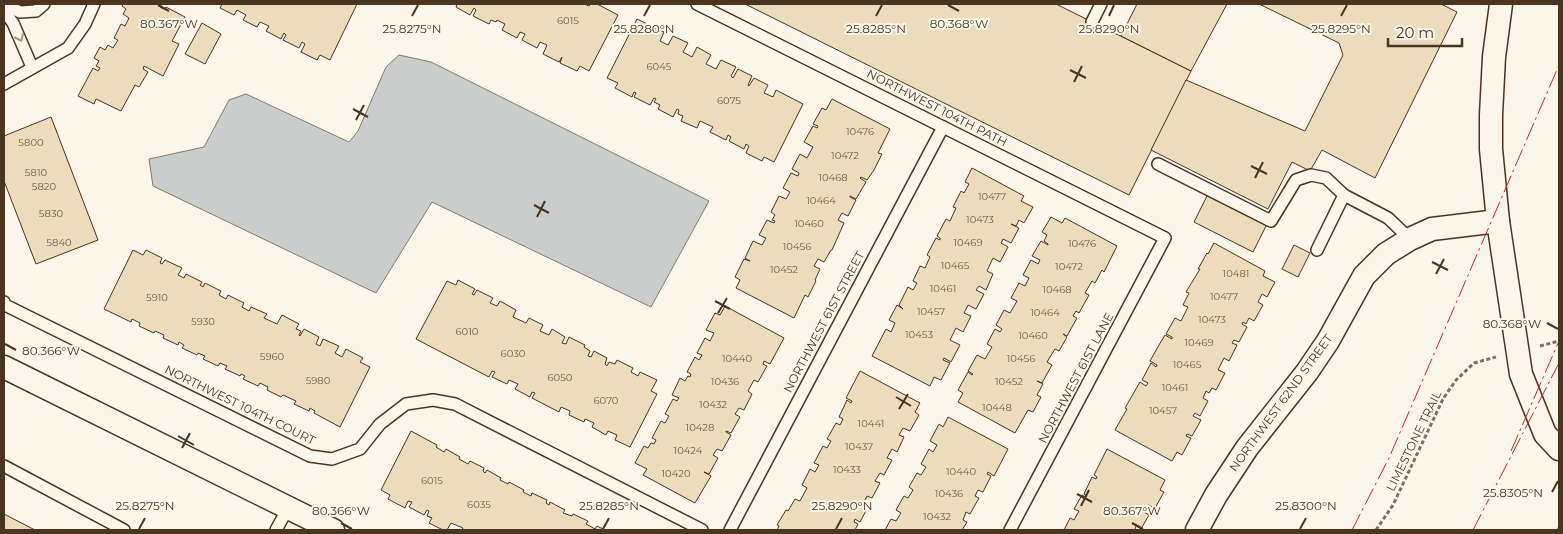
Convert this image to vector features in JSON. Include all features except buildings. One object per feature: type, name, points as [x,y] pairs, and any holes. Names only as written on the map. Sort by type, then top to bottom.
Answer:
[{"type":"street","points":[[1501,4],[1494,57],[1491,115],[1491,149],[1498,221],[1521,374],[1531,402],[1546,434],[1559,449]]},
{"type":"street","name":"NORTHWEST 62ND STREET","points":[[1197,530],[1216,495],[1247,448],[1307,372],[1328,341],[1364,276],[1386,254],[1410,238],[1432,229],[1498,221]]},
{"type":"street","points":[[4,367],[333,530]]},
{"type":"lane","points":[[4,4],[20,12],[36,11],[44,4]]},
{"type":"lane","points":[[4,84],[68,48],[85,24],[94,4]]},
{"type":"lane","name":"NORTHWEST 104TH PATH","points":[[697,4],[1165,238]]},
{"type":"lane","points":[[1092,22],[1101,4]]},
{"type":"lane","points":[[4,11],[13,23],[32,67]]},
{"type":"lane","name":"NORTHWEST 61ST STREET","points":[[730,530],[943,126]]},
{"type":"lane","points":[[1158,164],[1271,221],[1296,180],[1312,175],[1326,178],[1344,195],[1388,218],[1410,238]]},
{"type":"lane","points":[[1317,250],[1344,195]]},
{"type":"lane","name":"NORTHWEST 61ST LANE","points":[[1010,530],[1165,238]]},
{"type":"lane","name":"NORTHWEST 104TH COURT","points":[[4,302],[5,305],[310,456],[332,460],[360,449],[380,424],[406,404],[433,400],[455,404],[702,530]]},
{"type":"lane","points":[[4,466],[124,530]]},
{"type":"lane","points":[[276,530],[288,508]]},
{"type":"path","name":"LIMESTONE TRAIL","points":[[1376,530],[1392,505],[1442,399],[1456,380],[1474,363],[1559,341]]},
{"type":"shaded area","points":[[399,55],[431,62],[709,201],[651,307],[432,202],[376,293],[153,186],[149,159],[204,147],[229,100],[246,94],[349,142],[358,131],[386,67]]},
{"type":"power","points":[[1352,530],[1389,458],[1559,65]]},
{"type":"power","points":[[1511,451],[1559,341]]},
{"type":"power","points":[[1473,530],[1559,363]]},
{"type":"power","points":[[1557,530],[1559,526]]}]
